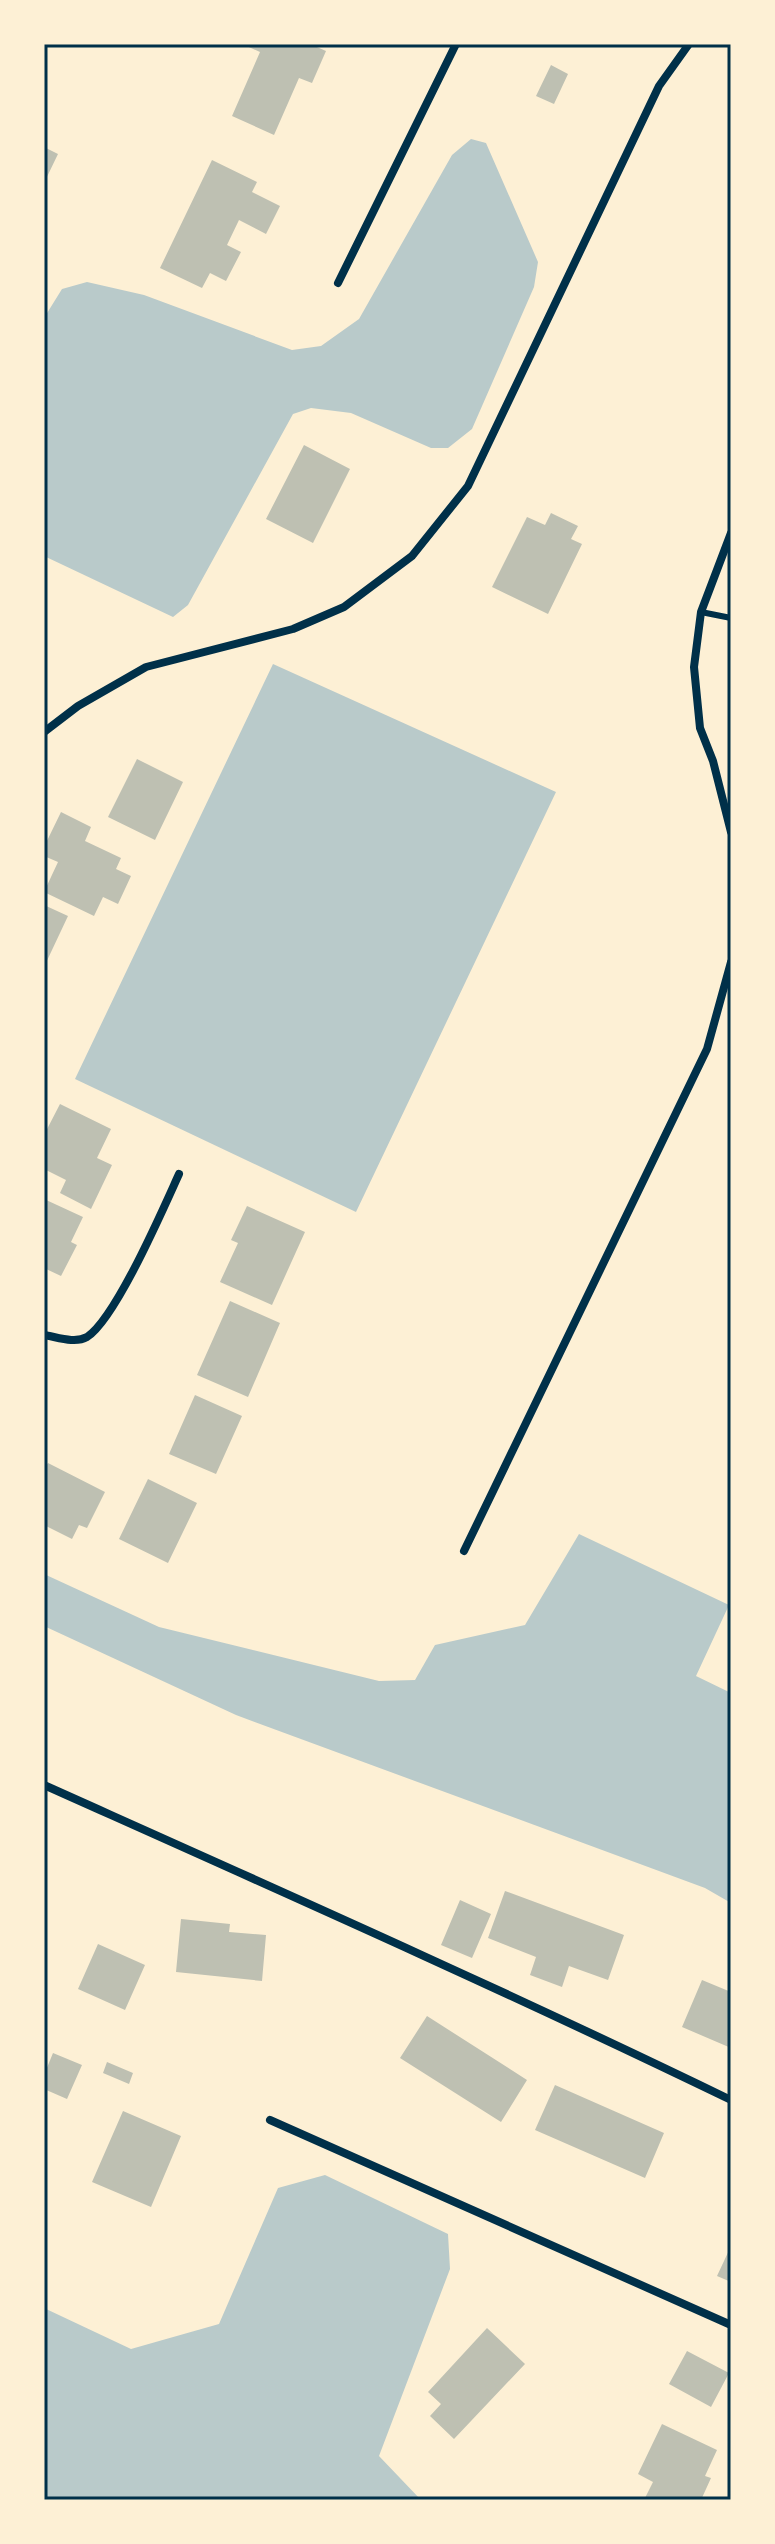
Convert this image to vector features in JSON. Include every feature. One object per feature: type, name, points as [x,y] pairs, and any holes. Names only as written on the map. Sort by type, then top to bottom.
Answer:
[{"type":"street","points":[[338,283],[456,44]]},
{"type":"street","points":[[44,732],[78,706],[146,667],[293,629],[344,607],[412,556],[468,486],[659,86],[689,44]]},
{"type":"street","points":[[731,533],[701,612],[695,698],[700,728],[717,773],[731,832]]},
{"type":"street","points":[[464,1551],[707,1049],[731,962]]},
{"type":"street","points":[[44,1335],[75,1340],[87,1337],[134,1269],[179,1174]]},
{"type":"street","points":[[44,1785],[361,1930],[452,1968],[731,2100]]},
{"type":"street","points":[[270,2120],[731,2325]]},
{"type":"lane","points":[[701,612],[731,618]]},
{"type":"shaded area","points":[[471,139],[486,143],[538,262],[534,287],[472,429],[448,448],[431,448],[351,413],[311,408],[293,414],[188,605],[173,617],[44,556],[44,318],[62,289],[87,282],[144,295],[292,350],[321,346],[359,319],[452,155]]},
{"type":"shaded area","points":[[273,664],[556,792],[356,1212],[75,1079]]},
{"type":"shaded area","points":[[579,1534],[729,1605],[696,1676],[731,1693],[731,1903],[705,1888],[236,1715],[44,1626],[44,1574],[159,1627],[379,1681],[415,1680],[435,1645],[525,1625]]},
{"type":"shaded area","points":[[325,2175],[448,2234],[450,2269],[379,2456],[421,2500],[44,2500],[44,2308],[131,2349],[219,2324],[278,2188]]},
{"type":"building","points":[[242,44],[310,44],[326,51],[312,83],[299,78],[274,135],[232,116],[260,52]]},
{"type":"building","points":[[551,65],[568,74],[554,104],[536,96]]},
{"type":"building","points":[[44,147],[58,154],[44,183]]},
{"type":"building","points":[[212,160],[257,182],[252,192],[280,206],[266,234],[239,220],[227,245],[241,252],[226,281],[210,273],[202,288],[160,268]]},
{"type":"building","points":[[304,445],[350,469],[313,543],[266,519]]},
{"type":"building","points":[[551,513],[578,526],[571,539],[582,544],[548,614],[492,587],[527,517],[545,525]]},
{"type":"building","points":[[137,759],[183,782],[155,840],[108,817]]},
{"type":"building","points":[[61,812],[91,827],[85,841],[121,858],[116,869],[131,876],[118,904],[103,897],[94,916],[44,892],[58,862],[44,856],[44,847]]},
{"type":"building","points":[[44,905],[68,916],[44,967]]},
{"type":"building","points":[[60,1104],[111,1129],[97,1158],[112,1165],[91,1209],[60,1193],[66,1180],[44,1169],[44,1135]]},
{"type":"building","points":[[44,1199],[83,1217],[71,1242],[77,1245],[61,1276],[44,1268]]},
{"type":"building","points":[[247,1206],[305,1232],[272,1305],[220,1282],[238,1243],[231,1240]]},
{"type":"building","points":[[230,1301],[280,1323],[248,1397],[197,1375]]},
{"type":"building","points":[[195,1395],[242,1416],[216,1474],[169,1454]]},
{"type":"building","points":[[48,1463],[105,1492],[87,1528],[79,1525],[72,1539],[44,1525],[44,1470]]},
{"type":"building","points":[[148,1479],[197,1503],[168,1563],[119,1539]]},
{"type":"building","points":[[505,1891],[624,1935],[608,1980],[569,1966],[562,1987],[530,1975],[536,1957],[488,1938]]},
{"type":"building","points":[[460,1900],[491,1914],[472,1958],[441,1945]]},
{"type":"building","points":[[181,1919],[230,1924],[229,1932],[266,1935],[262,1981],[176,1972]]},
{"type":"building","points":[[98,1944],[145,1965],[125,2010],[78,1989]]},
{"type":"building","points":[[702,1980],[731,1992],[731,2048],[682,2027]]},
{"type":"building","points":[[427,2016],[527,2080],[501,2122],[400,2058]]},
{"type":"building","points":[[53,2053],[82,2065],[67,2099],[44,2089],[44,2075]]},
{"type":"building","points":[[107,2062],[133,2073],[129,2084],[103,2073]]},
{"type":"building","points":[[555,2085],[664,2133],[645,2178],[535,2130]]},
{"type":"building","points":[[123,2111],[181,2136],[151,2207],[92,2182]]},
{"type":"building","points":[[731,2246],[731,2282],[717,2276]]},
{"type":"building","points":[[487,2328],[525,2364],[454,2439],[430,2416],[441,2404],[428,2392]]},
{"type":"building","points":[[687,2351],[729,2373],[711,2407],[669,2384]]},
{"type":"building","points":[[662,2424],[717,2450],[705,2476],[711,2478],[701,2500],[644,2500],[653,2482],[638,2474]]}]
